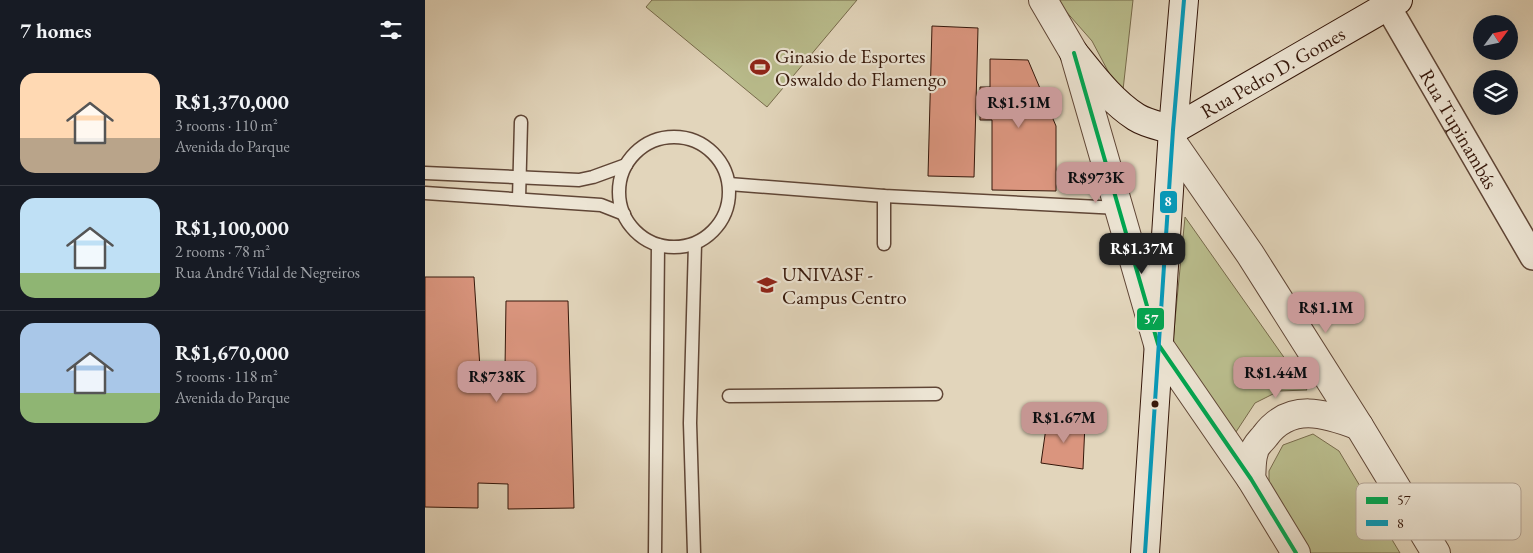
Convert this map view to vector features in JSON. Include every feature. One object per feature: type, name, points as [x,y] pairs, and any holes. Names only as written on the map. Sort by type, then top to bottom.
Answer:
[{"type":"street","points":[[1043,0],[1073,53],[1104,89],[1120,105],[1137,117],[1173,136],[1250,254],[1393,483]]},
{"type":"street","points":[[1145,553],[1158,344],[1184,0]]},
{"type":"street","name":"Rua Pedro D. Gomes","points":[[1173,136],[1390,2]]},
{"type":"street","name":"Rua Tupinambás","points":[[1390,2],[1533,257]]},
{"type":"street","points":[[1073,53],[1158,344],[1251,479],[1296,553]]},
{"type":"street","points":[[1251,479],[1254,450],[1269,430],[1289,416],[1312,412],[1332,416],[1359,426]]},
{"type":"street","points":[[1427,540],[1435,553]]},
{"type":"lane","points":[[519,199],[521,122]]},
{"type":"lane","points":[[681,136],[698,141],[713,152],[724,167],[729,184],[729,203],[722,220],[711,234],[695,244],[677,247],[659,245],[642,237],[629,224],[621,208],[618,189],[622,172],[631,156],[645,144],[662,137],[681,136]]},
{"type":"lane","points":[[425,174],[579,180],[593,178],[626,165]]},
{"type":"lane","points":[[729,184],[884,196],[1119,208]]},
{"type":"lane","points":[[425,193],[601,204],[624,214]]},
{"type":"lane","points":[[884,196],[884,244]]},
{"type":"lane","points":[[694,553],[690,423],[695,244]]},
{"type":"lane","points":[[655,553],[659,245]]},
{"type":"lane","points":[[729,396],[936,394]]},
{"type":"green space","name":"Ginasio de Esportes Oswaldo do Flamengo","points":[[652,0],[857,0],[767,107],[646,7]]},
{"type":"green space","points":[[1056,0],[1133,0],[1123,90],[1109,73],[1092,41]]},
{"type":"green space","points":[[1185,217],[1307,390],[1279,391],[1255,403],[1234,435],[1173,341]]},
{"type":"green space","points":[[1313,434],[1339,451],[1358,483],[1356,483],[1356,540],[1392,540],[1400,553],[1301,553],[1269,498],[1269,471],[1283,445]]},
{"type":"building","points":[[932,26],[978,28],[974,177],[928,176]]},
{"type":"building","points":[[990,59],[1028,60],[1056,126],[1056,191],[992,190],[992,120],[980,120],[980,87],[990,87]]},
{"type":"building","points":[[425,277],[474,277],[480,368],[505,368],[506,301],[568,301],[574,508],[508,509],[508,484],[478,483],[478,508],[425,507]]},
{"type":"building","points":[[1047,421],[1085,423],[1083,469],[1041,463]]},
{"type":"transit line","name":"8","points":[[1145,553],[1173,130],[1184,0]]},
{"type":"transit line","name":"57","points":[[1074,53],[1158,344],[1251,479],[1296,553]]},
{"type":"place","name":"Ginasio de Esportes Oswaldo do Flamengo","points":[[760,67]]},
{"type":"place","name":"UNIVASF - Campus Centro","points":[[767,285]]}]
